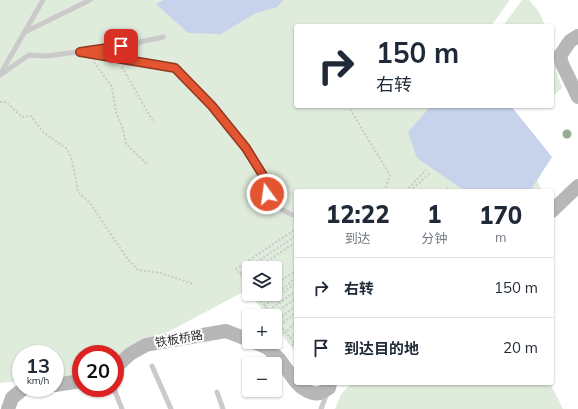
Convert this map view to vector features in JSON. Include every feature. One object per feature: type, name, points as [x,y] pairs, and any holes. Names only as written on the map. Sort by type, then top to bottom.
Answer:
[{"type":"street","points":[[578,36],[570,41],[560,56],[562,64],[578,97]]},
{"type":"street","points":[[554,209],[578,186]]},
{"type":"street","name":"铁板桥路","points":[[124,360],[130,354],[146,345],[156,343],[226,331],[242,337]]},
{"type":"street","points":[[269,349],[294,378]]},
{"type":"street","points":[[299,385],[301,388],[320,393],[330,385]]},
{"type":"street","points":[[8,409],[13,397]]},
{"type":"lane","points":[[0,74],[43,0]]},
{"type":"lane","points":[[24,32],[90,0]]},
{"type":"lane","points":[[0,74],[29,55],[48,56],[80,52],[121,46],[162,37]]},
{"type":"lane","points":[[80,52],[175,68],[212,106],[246,148],[264,177],[267,194],[276,206],[294,215]]},
{"type":"lane","points":[[152,366],[171,409]]},
{"type":"lane","points":[[321,409],[330,385]]},
{"type":"lane","points":[[217,392],[223,409]]},
{"type":"lane","points":[[117,397],[122,409]]},
{"type":"path","points":[[87,53],[112,87],[116,112],[123,129],[126,144],[148,165]]},
{"type":"path","points":[[117,58],[154,123]]},
{"type":"path","points":[[0,102],[6,102],[22,117],[31,116],[42,131],[67,149],[72,160],[78,192],[90,203],[126,257],[138,270],[161,273],[193,284]]},
{"type":"path","points":[[349,108],[390,176],[386,189]]},
{"type":"path","points":[[408,189],[426,170]]},
{"type":"path","points":[[412,189],[430,173]]},
{"type":"path","points":[[242,276],[236,269],[294,230]]},
{"type":"path","points":[[240,273],[294,237]]},
{"type":"path","points":[[268,261],[294,243]]},
{"type":"path","points":[[282,280],[294,272]]},
{"type":"path","points":[[282,288],[288,285],[294,278]]},
{"type":"path","points":[[264,305],[294,284]]},
{"type":"path","points":[[270,309],[294,292]]},
{"type":"path","points":[[282,309],[294,300]]},
{"type":"path","points":[[261,301],[268,309]]},
{"type":"path","points":[[282,315],[294,307]]},
{"type":"path","points":[[282,324],[294,315]]},
{"type":"path","points":[[285,332],[294,325]]},
{"type":"path","points":[[282,328],[294,343]]},
{"type":"path","points":[[290,338],[294,335]]},
{"type":"green space","points":[[0,0],[510,0],[492,24],[294,24],[294,108],[506,108],[541,189],[294,189],[294,350],[282,335],[282,309],[262,309],[255,301],[282,301],[282,261],[242,261],[242,293],[124,355],[124,345],[72,345],[72,377],[64,378],[64,345],[12,345],[12,382],[0,383]]},
{"type":"green space","points":[[522,0],[529,0],[539,12],[544,24],[504,24]]},
{"type":"green space","points":[[554,48],[556,70],[562,88],[554,95]]},
{"type":"green space","points":[[350,385],[551,385],[563,409],[335,409],[341,394]]},
{"type":"water","points":[[164,0],[283,0],[277,7],[256,13],[221,34],[188,33],[156,4]]},
{"type":"water","points":[[429,108],[513,108],[552,157],[531,189],[462,189],[417,158],[408,132]]},
{"type":"route","points":[[121,46],[80,52],[175,68],[212,106],[246,148],[257,168],[264,177],[267,194]]}]
